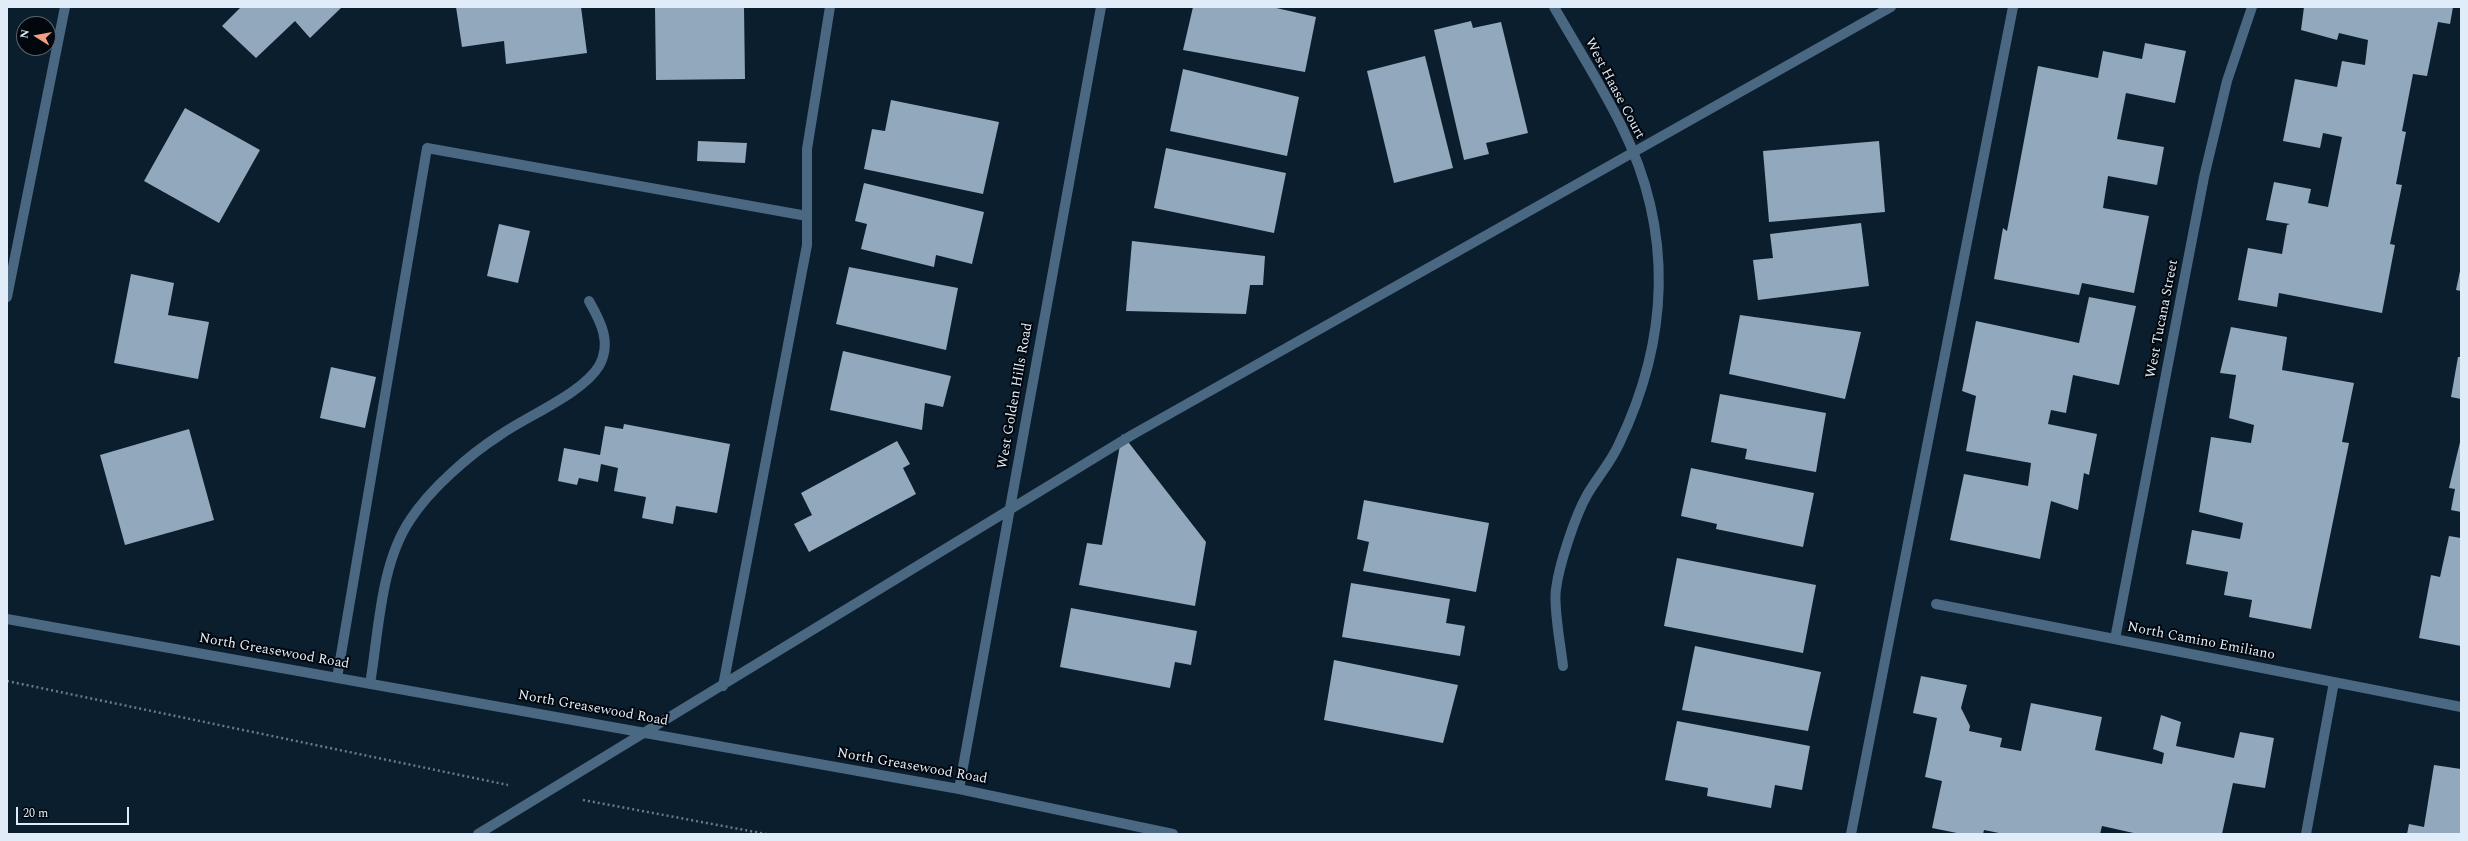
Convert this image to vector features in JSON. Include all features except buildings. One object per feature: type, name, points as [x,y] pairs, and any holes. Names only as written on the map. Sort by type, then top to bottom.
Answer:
[{"type":"street","points":[[7,297],[65,7]]},
{"type":"street","points":[[723,686],[807,245],[807,149],[830,7]]},
{"type":"street","name":"West Golden Hills Road","points":[[960,789],[1101,7]]},
{"type":"street","name":"West Haase Court","points":[[1554,7],[1622,128],[1649,199],[1660,271],[1654,344],[1639,399],[1618,446],[1586,496],[1568,545],[1555,590],[1563,666]]},
{"type":"street","points":[[478,834],[646,733],[1132,435],[1891,7]]},
{"type":"street","points":[[1850,834],[2013,7]]},
{"type":"street","name":"West Tucana Street","points":[[2115,639],[2204,177],[2227,81],[2252,7]]},
{"type":"street","points":[[337,678],[427,148],[807,216]]},
{"type":"street","points":[[370,684],[391,557],[410,520],[445,480],[499,435],[584,383],[599,366],[606,344],[600,320],[589,301]]},
{"type":"street","name":"North Camino Emiliano","points":[[1936,604],[2461,707]]},
{"type":"street","name":"North Greasewood Road","points":[[7,619],[960,789],[1173,834]]},
{"type":"street","points":[[2306,834],[2334,682]]},
{"type":"path","points":[[7,681],[546,793],[766,834]]}]
